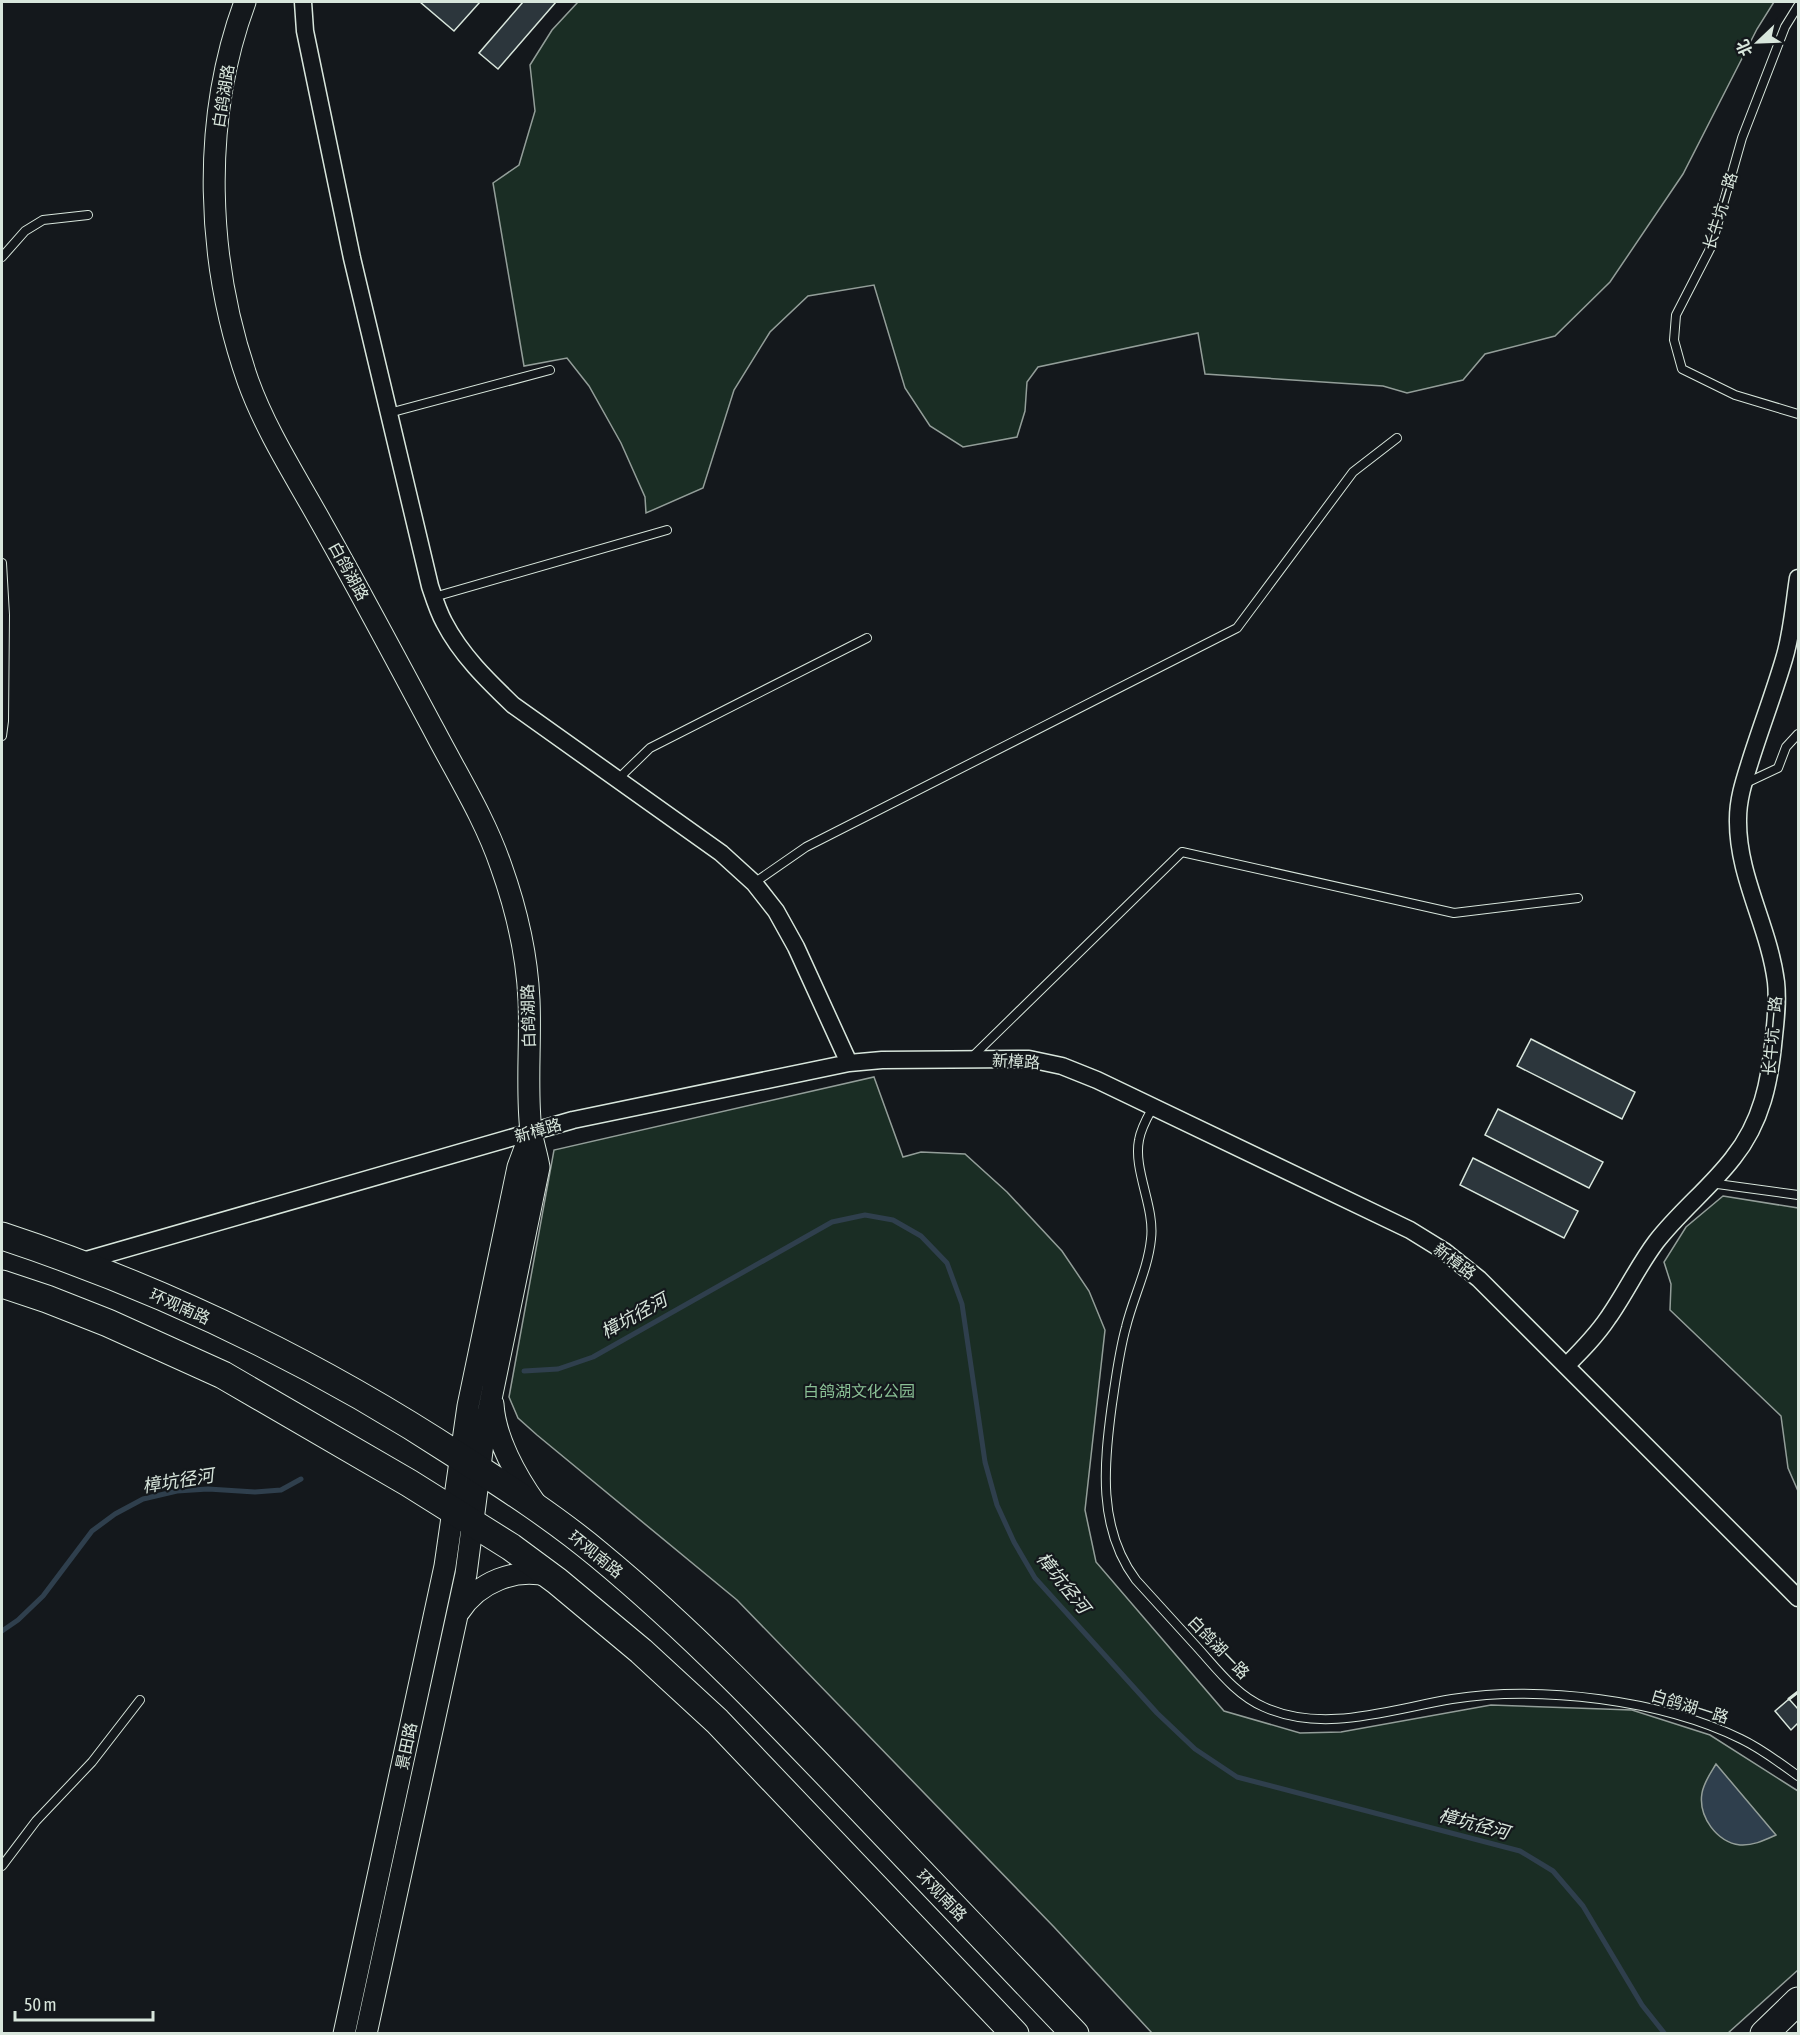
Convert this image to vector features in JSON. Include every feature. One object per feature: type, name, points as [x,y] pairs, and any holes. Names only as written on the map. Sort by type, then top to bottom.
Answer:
[{"type":"main road","name":"环观南路","points":[[2,1236],[182,1305],[255,1339],[333,1380],[470,1463],[541,1511],[596,1552],[744,1687],[1075,2034]]},
{"type":"main road","points":[[2,1284],[108,1323],[223,1375],[344,1444],[511,1547],[632,1643],[717,1721],[1015,2034]]},
{"type":"main road","points":[[1764,2034],[1798,2001]]},
{"type":"street","name":"白鸽湖路","points":[[245,2],[236,26],[216,132],[215,185],[217,238],[224,289],[248,380],[264,420],[365,599],[484,825],[501,865],[514,907],[523,952],[529,998],[531,1132],[539,1167],[485,1428],[470,1463]]},
{"type":"street","points":[[303,2],[305,31],[352,258],[430,586],[443,621],[461,650],[513,705],[720,852],[753,883],[776,911],[796,947],[849,1063]]},
{"type":"street","name":"长牛坑一路","points":[[1566,1366],[1609,1318],[1657,1241],[1732,1159],[1748,1137],[1758,1117],[1771,1072],[1776,1014],[1775,981],[1740,849],[1738,819],[1743,784],[1785,657],[1798,578]]},
{"type":"street","name":"新樟路","points":[[75,1263],[585,1118],[849,1063],[882,1060],[1029,1059],[1062,1066],[1097,1080],[1400,1225],[1436,1246],[1479,1279],[1798,1598]]},
{"type":"street","name":"白鸽湖路","points":[[470,1463],[468,1406],[518,1167],[531,1132]]},
{"type":"street","points":[[493,1390],[494,1411],[504,1446],[523,1484],[541,1511]]},
{"type":"street","name":"景田路","points":[[366,2034],[466,1574],[463,1517],[470,1463]]},
{"type":"street","name":"景田路","points":[[344,2034],[445,1566],[463,1517]]},
{"type":"street","points":[[457,1615],[464,1604],[482,1588],[510,1575],[525,1572],[550,1576]]},
{"type":"lane","name":"长牛坑一路","points":[[1798,6],[1785,27],[1742,138],[1711,247],[1676,315],[1674,340],[1682,369],[1735,395],[1798,414]]},
{"type":"lane","points":[[2,257],[25,231],[43,220],[88,215]]},
{"type":"lane","points":[[389,413],[550,370]]},
{"type":"lane","points":[[753,883],[806,847],[1237,628],[1353,472],[1396,438]]},
{"type":"lane","points":[[434,597],[667,530]]},
{"type":"lane","points":[[2,562],[5,615],[2,736]]},
{"type":"lane","points":[[618,780],[650,748],[867,638]]},
{"type":"lane","points":[[1743,784],[1778,768],[1786,747],[1798,734]]},
{"type":"lane","points":[[970,1060],[1182,852],[1454,913],[1578,898]]},
{"type":"lane","name":"白鸽湖一路","points":[[1153,1107],[1142,1126],[1138,1143],[1139,1160],[1151,1219],[1151,1238],[1148,1257],[1131,1306],[1119,1355],[1105,1455],[1107,1503],[1117,1547],[1124,1564],[1228,1682],[1262,1707],[1282,1714],[1305,1718],[1363,1717],[1482,1695],[1555,1696],[1606,1700],[1652,1708],[1713,1727],[1742,1739],[1798,1776]]},
{"type":"lane","points":[[1710,1183],[1798,1195]]},
{"type":"lane","points":[[2,1866],[36,1821],[92,1762],[140,1700]]},
{"type":"green space","points":[[578,2],[1774,2],[1757,29],[1683,174],[1610,282],[1555,336],[1485,354],[1463,380],[1407,393],[1383,386],[1205,374],[1198,333],[1038,367],[1027,382],[1025,411],[1017,437],[963,447],[930,426],[905,388],[874,285],[808,296],[770,332],[734,390],[703,488],[646,513],[645,497],[621,443],[589,386],[567,358],[524,366],[493,183],[519,165],[535,111],[530,65],[552,30]]},
{"type":"green space","name":"白鸽湖文化公园","points":[[874,1077],[903,1157],[921,1152],[965,1154],[1007,1192],[1062,1251],[1089,1291],[1105,1330],[1085,1510],[1096,1562],[1224,1711],[1300,1733],[1341,1732],[1491,1705],[1632,1710],[1710,1735],[1798,1791],[1798,1970],[1728,2033],[1152,2033],[1054,1927],[737,1600],[537,1435],[518,1418],[509,1397],[554,1150]]},
{"type":"green space","points":[[1723,1196],[1798,1208],[1798,1491],[1788,1468],[1781,1416],[1670,1310],[1671,1284],[1664,1262],[1686,1227]]},
{"type":"water","points":[[1716,1764],[1776,1835],[1754,1844],[1740,1845],[1724,1839],[1711,1827],[1703,1811],[1702,1793]]},
{"type":"building","points":[[420,2],[480,2],[454,31]]},
{"type":"building","points":[[523,2],[556,2],[498,69],[479,53]]},
{"type":"building","points":[[1531,1039],[1635,1092],[1622,1119],[1517,1066]]},
{"type":"building","points":[[1498,1109],[1603,1162],[1589,1188],[1485,1135]]},
{"type":"building","points":[[1473,1158],[1578,1211],[1564,1238],[1460,1185]]},
{"type":"building","points":[[1789,1699],[1798,1709],[1798,1723],[1791,1730],[1775,1711]]},
{"type":"waterway","name":"樟坑径河","points":[[524,1371],[558,1369],[593,1357],[832,1222],[865,1215],[893,1220],[921,1236],[947,1263],[962,1304],[985,1462],[997,1505],[1014,1542],[1035,1578],[1157,1713],[1195,1749],[1237,1777],[1520,1851],[1553,1871],[1583,1906],[1642,2005],[1665,2034]]},
{"type":"waterway","name":"樟坑径河","points":[[2,1631],[18,1620],[43,1596],[92,1531],[115,1514],[143,1499],[177,1491],[281,1490],[301,1479]]},
{"type":"wall","points":[[1789,1699],[1798,1692]]}]
